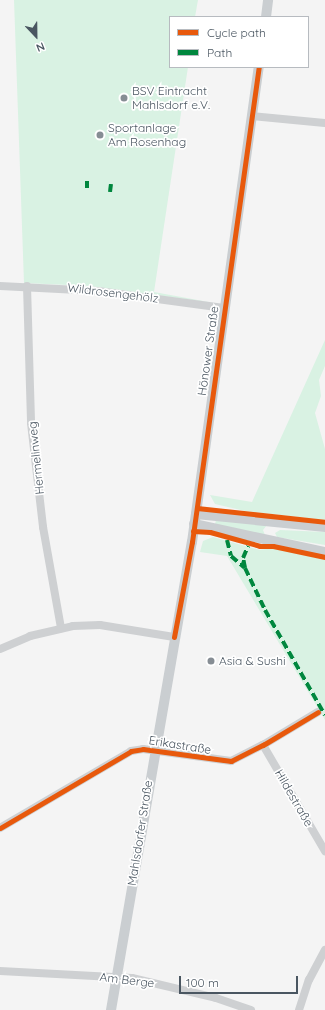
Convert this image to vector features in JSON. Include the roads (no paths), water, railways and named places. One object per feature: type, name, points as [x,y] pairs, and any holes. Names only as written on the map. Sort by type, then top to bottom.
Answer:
[{"type":"main road","points":[[266,16],[268,0]]},
{"type":"main road","name":"Hönower Straße","points":[[171,656],[196,514],[259,68]]},
{"type":"main road","points":[[196,514],[325,527]]},
{"type":"main road","points":[[274,541],[268,533],[272,526],[277,523]]},
{"type":"main road","points":[[194,524],[325,552]]},
{"type":"main road","name":"Mahlsdorfer Straße","points":[[111,1010],[171,656]]},
{"type":"street","points":[[252,116],[325,123]]},
{"type":"street","name":"Wildrosengehölz","points":[[0,286],[98,290],[224,308]]},
{"type":"street","name":"Hermelinweg","points":[[27,286],[31,423],[43,527],[61,628]]},
{"type":"street","points":[[0,650],[30,636],[61,628],[100,626],[174,637]]},
{"type":"street","name":"Erikastraße","points":[[0,828],[131,751],[154,751],[226,762],[262,745],[318,712]]},
{"type":"street","name":"Hildestraße","points":[[262,745],[325,851]]},
{"type":"street","points":[[299,1010],[309,980],[325,950]]},
{"type":"street","name":"Am Berge","points":[[0,971],[117,977],[170,986],[251,1010]]},
{"type":"place","name":"BSV Eintracht Mahlsdorf e.V.","points":[[124,98]]},
{"type":"place","name":"Sportanlage Am Rosenhag","points":[[100,135]]},
{"type":"place","name":"Asia & Sushi","points":[[211,661]]}]
